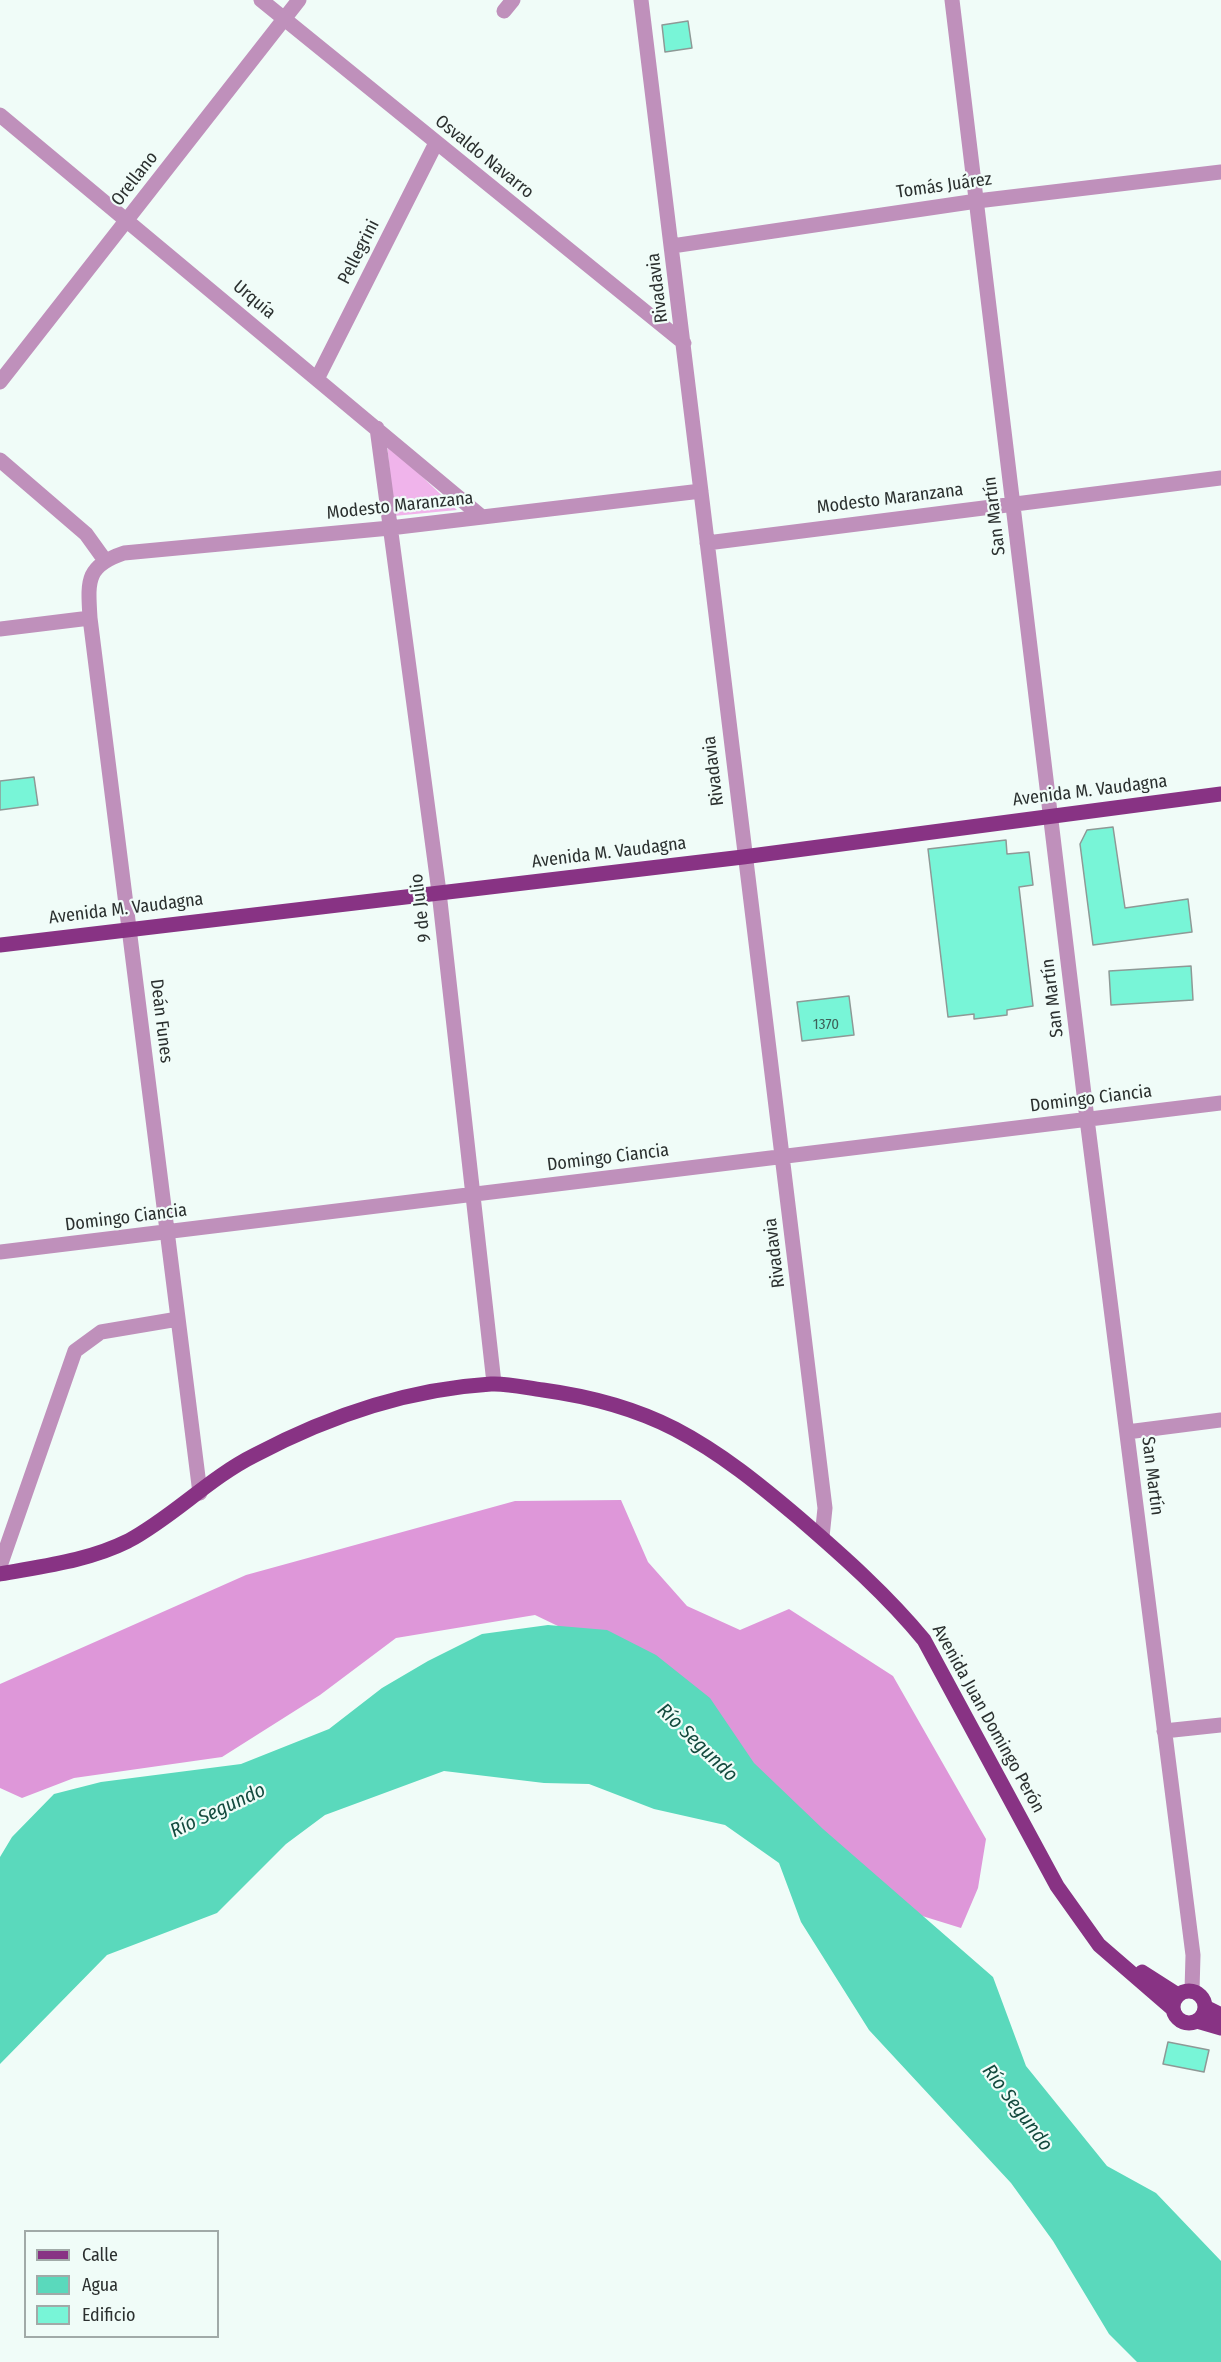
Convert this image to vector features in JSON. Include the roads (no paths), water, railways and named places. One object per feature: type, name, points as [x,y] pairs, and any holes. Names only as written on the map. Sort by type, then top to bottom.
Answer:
[{"type":"main road","name":"Avenida M. Vaudagna","points":[[0,945],[129,927],[743,857],[1221,794]]},
{"type":"main road","name":"Avenida Juan Domingo Perón","points":[[0,1574],[61,1563],[126,1542],[252,1456],[306,1430],[373,1406],[429,1392],[494,1383],[562,1393],[629,1411],[672,1428],[706,1446],[750,1477],[822,1537],[897,1608],[924,1640],[1057,1886],[1099,1945],[1181,1998]]},
{"type":"main road","points":[[1197,2021],[1205,2007],[1202,1997],[1181,1998],[1181,2021],[1197,2021],[1221,2028]]},
{"type":"main road","points":[[1205,2007],[1221,2015]]},
{"type":"street","name":"Osvaldo Navarro","points":[[261,0],[684,343]]},
{"type":"street","name":"Orellano","points":[[0,382],[299,0]]},
{"type":"street","name":"Rivadavia","points":[[641,0],[684,343],[743,857],[783,1156],[825,1508],[822,1537]]},
{"type":"street","name":"San Martín","points":[[952,0],[1126,1432],[1193,1955],[1181,1998]]},
{"type":"street","name":"Urquía","points":[[0,115],[482,517]]},
{"type":"street","name":"Pellegrini","points":[[317,379],[436,143]]},
{"type":"street","name":"Tomás Juárez","points":[[672,246],[977,201],[1221,172]]},
{"type":"street","name":"9 de Julio","points":[[377,428],[439,892],[494,1383]]},
{"type":"street","points":[[0,460],[86,534],[104,559]]},
{"type":"street","name":"Modesto Maranzana","points":[[707,543],[1221,478]]},
{"type":"street","name":"Modesto Maranzana","points":[[104,559],[124,553],[390,528],[701,491]]},
{"type":"street","name":"Deán Funes","points":[[104,559],[92,572],[88,586],[90,618],[200,1492]]},
{"type":"street","points":[[0,629],[90,618]]},
{"type":"street","name":"Domingo Ciancia","points":[[0,1252],[1221,1103]]},
{"type":"street","points":[[0,1566],[75,1351],[100,1332],[178,1318]]},
{"type":"street","points":[[1126,1432],[1221,1420]]},
{"type":"street","points":[[1164,1731],[1221,1725]]},
{"type":"water","name":"Río Segundo","points":[[548,1625],[607,1630],[656,1655],[710,1698],[754,1763],[823,1829],[993,1977],[1026,2066],[1107,2166],[1156,2193],[1221,2261],[1221,2362],[1137,2362],[1109,2334],[1053,2241],[1011,2183],[869,2030],[801,1922],[779,1863],[725,1825],[654,1809],[589,1784],[544,1783],[444,1771],[325,1815],[286,1844],[217,1913],[107,1955],[0,2064],[0,1857],[12,1837],[54,1794],[101,1782],[241,1764],[329,1729],[382,1688],[428,1661],[482,1634]]}]
